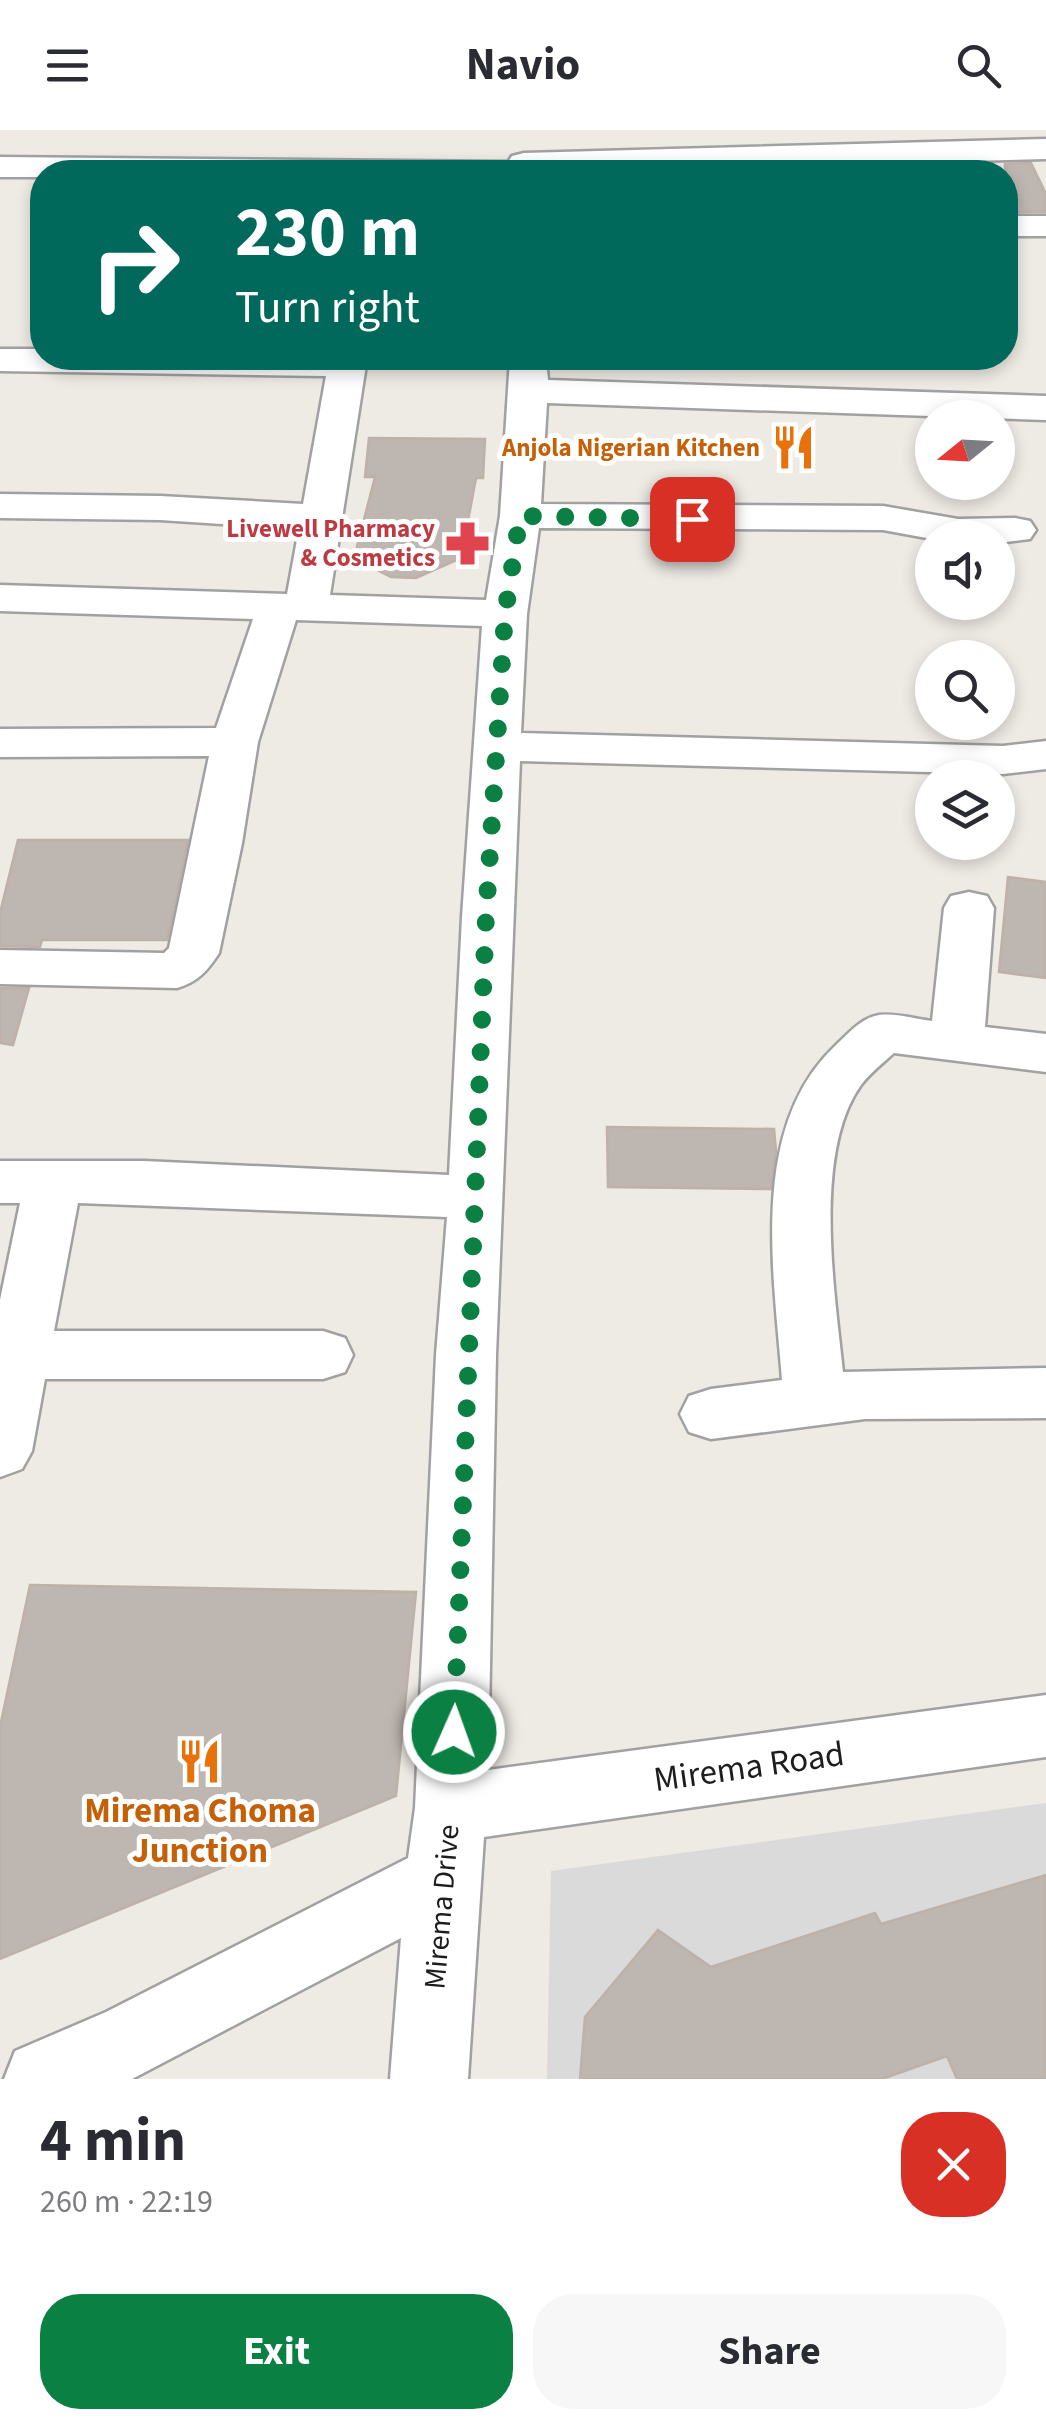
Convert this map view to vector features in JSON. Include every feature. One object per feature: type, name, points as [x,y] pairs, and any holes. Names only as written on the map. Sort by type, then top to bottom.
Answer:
[{"type":"street","points":[[521,160],[529,130]]},
{"type":"street","points":[[101,160],[111,132]]},
{"type":"street","points":[[335,160],[339,135]]},
{"type":"street","points":[[769,160],[1046,149]]},
{"type":"street","points":[[1018,166],[1046,165]]},
{"type":"street","points":[[0,167],[30,168]]},
{"type":"street","points":[[1018,226],[1046,226]]},
{"type":"street","points":[[0,360],[30,360]]},
{"type":"street","points":[[0,967],[177,971],[194,953],[235,742],[292,608],[322,518],[346,370]]},
{"type":"street","points":[[528,374],[1046,408]]},
{"type":"street","name":"Mirema Drive","points":[[429,2079],[446,1843],[466,1355],[477,1198],[486,916],[505,614],[520,516],[528,374]]},
{"type":"street","points":[[0,506],[160,508],[322,518]]},
{"type":"street","points":[[520,516],[883,518],[915,524]]},
{"type":"street","points":[[0,598],[505,614]]},
{"type":"street","points":[[5,749],[235,742]]},
{"type":"street","points":[[499,746],[1003,760],[1046,755]]},
{"type":"street","points":[[957,1042],[969,908]]},
{"type":"street","points":[[815,1400],[800,1198],[820,1121],[836,1081],[882,1034],[1046,1052]]},
{"type":"street","points":[[0,1451],[19,1355],[26,1182],[144,1182],[477,1198]]},
{"type":"street","points":[[19,1355],[323,1356]]},
{"type":"street","points":[[710,1414],[815,1400],[932,1391],[1046,1394]]},
{"type":"street","name":"Mirema Road","points":[[43,2079],[133,2039],[446,1843],[1046,1726]]},
{"type":"shaded area","points":[[1046,1803],[1046,2079],[547,2079],[551,1871]]},
{"type":"building","points":[[1031,163],[1046,194],[1046,212],[1018,212],[1018,164]]},
{"type":"building","points":[[369,438],[485,439],[483,478],[476,478],[461,558],[416,578],[391,577],[354,558],[375,477],[365,477]]},
{"type":"building","points":[[18,840],[188,840],[167,940],[42,940],[40,947],[0,946],[0,913]]},
{"type":"building","points":[[1008,877],[1046,882],[1046,978],[999,972]]},
{"type":"building","points":[[0,988],[29,988],[13,1045],[0,1043]]},
{"type":"building","points":[[607,1127],[774,1129],[776,1151],[771,1189],[608,1187]]},
{"type":"building","name":"Mirema Choma Junction","points":[[30,1585],[416,1592],[396,1796],[0,1959],[0,1727]]},
{"type":"building","points":[[1046,1875],[1046,2079],[957,2079],[947,2056],[882,2079],[580,2079],[585,2017],[658,1930],[711,1967],[875,1913],[881,1924]]},
{"type":"place","name":"Anjola Nigerian Kitchen","points":[[793,448]]},
{"type":"place","name":"Livewell Pharmacy & Cosmetics","points":[[468,543]]},
{"type":"place","name":"Mirema Choma Junction","points":[[200,1761]]},
{"type":"route","points":[[454,1732],[486,916],[505,614],[520,516],[692,519]]}]
